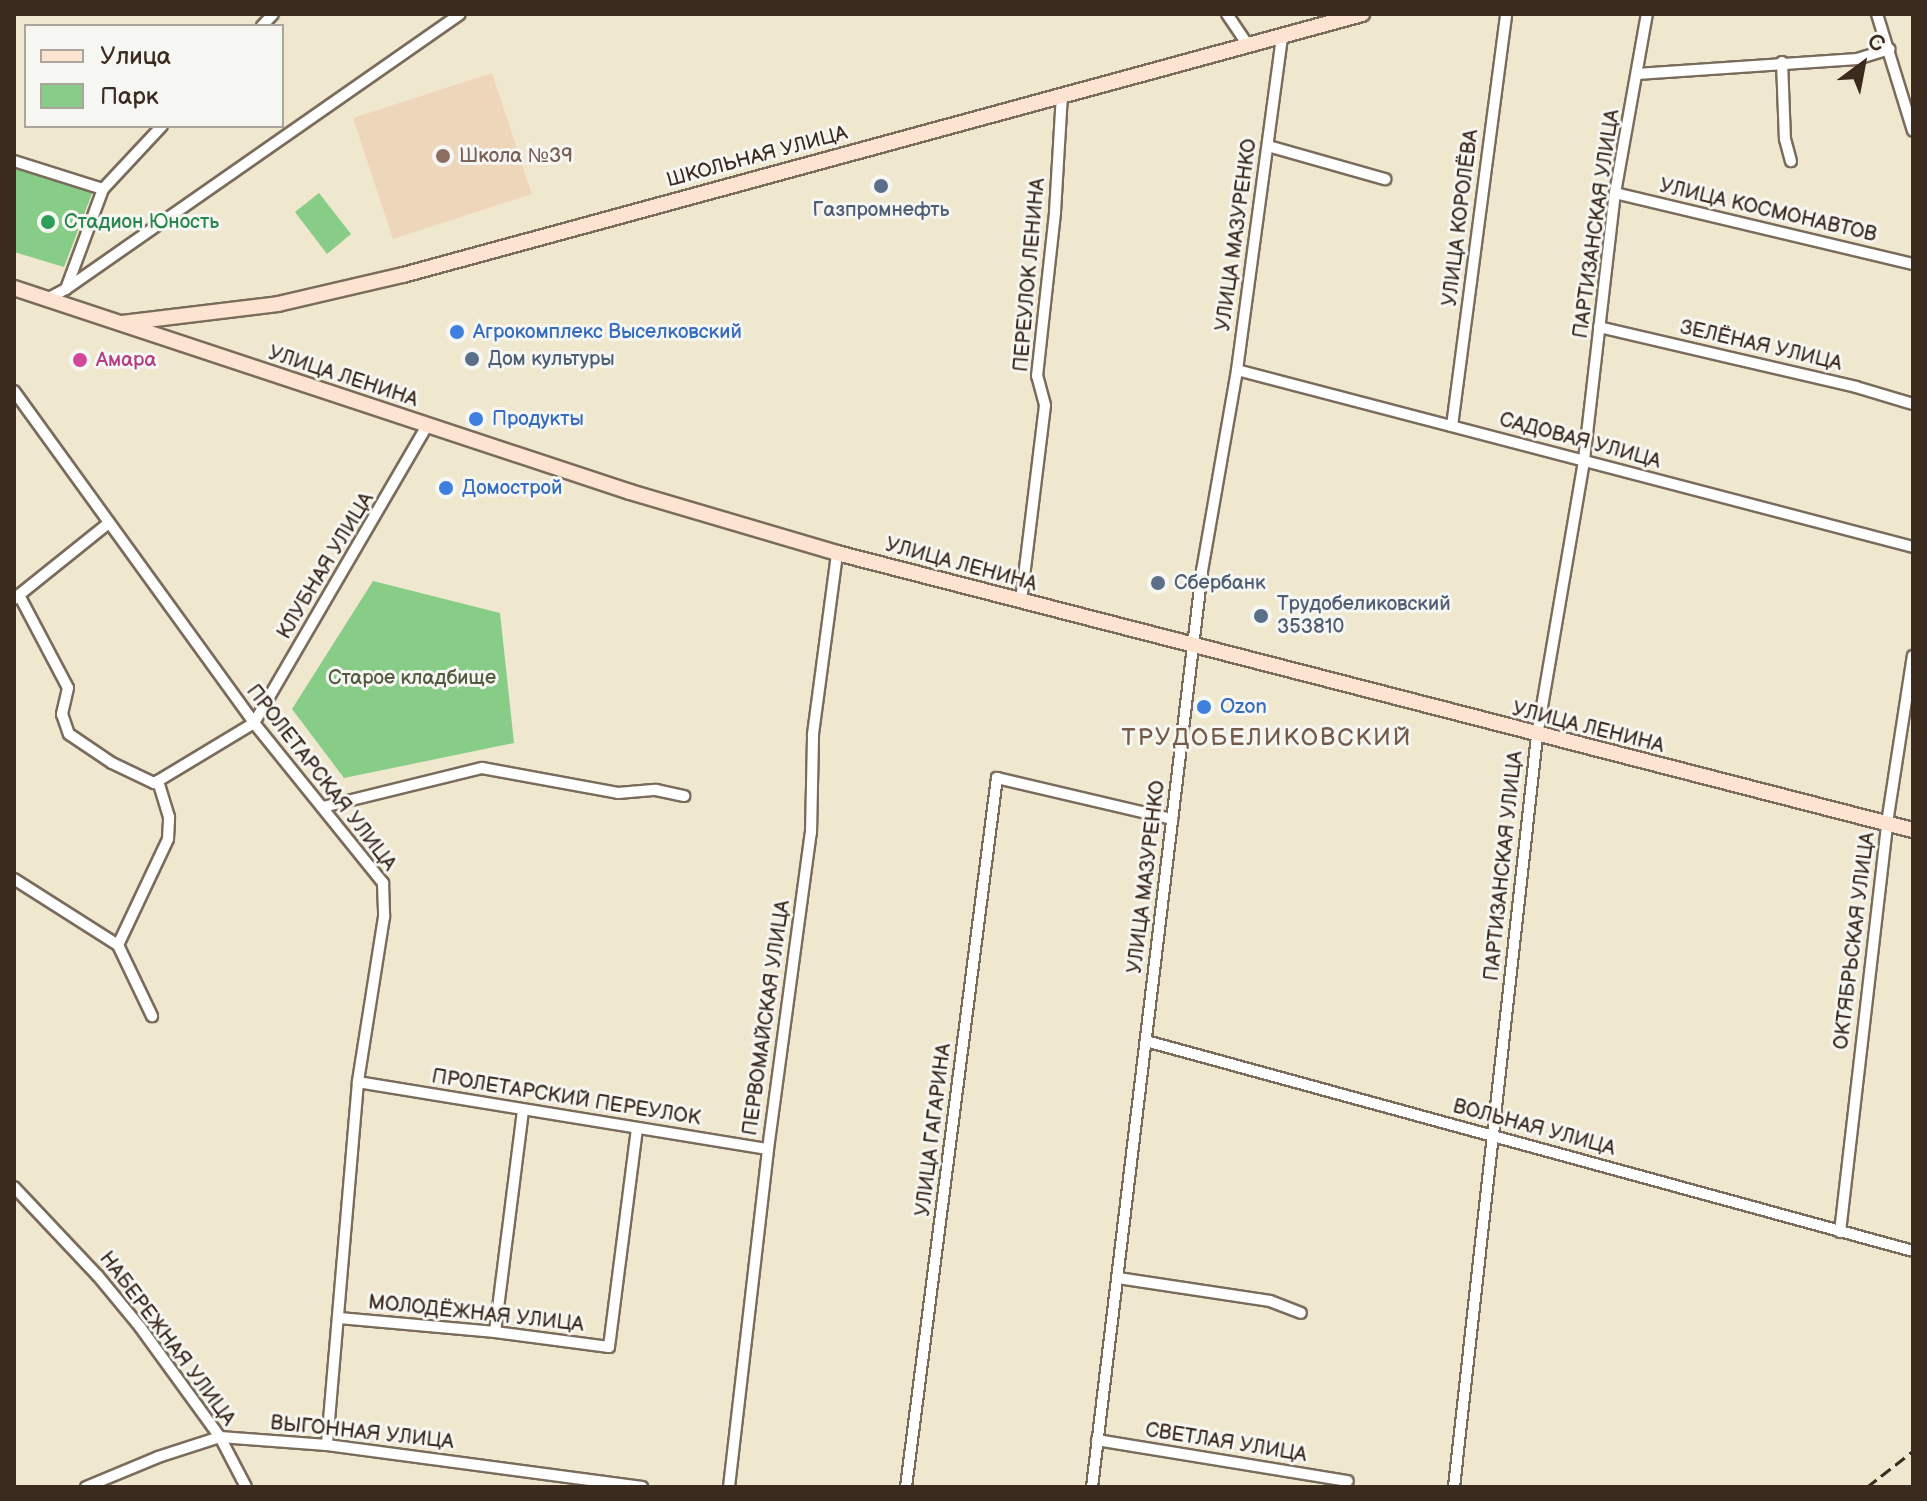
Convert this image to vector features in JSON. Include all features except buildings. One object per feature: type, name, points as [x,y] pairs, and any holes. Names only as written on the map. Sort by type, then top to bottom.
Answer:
[{"type":"street","points":[[47,299],[66,289],[460,14]]},
{"type":"street","points":[[1227,14],[1247,44]]},
{"type":"street","name":"ШКОЛЬНАЯ УЛИЦА","points":[[113,323],[158,321],[278,304],[403,275],[1362,14]]},
{"type":"street","name":"УЛИЦА КОРОЛЁВА","points":[[1452,426],[1506,14]]},
{"type":"street","name":"ПАРТИЗАНСКАЯ УЛИЦА","points":[[1454,1487],[1537,736],[1584,460],[1615,193],[1647,14]]},
{"type":"street","points":[[1877,14],[1913,131]]},
{"type":"street","name":"УЛИЦА МАЗУРЕНКО","points":[[1092,1487],[1202,571],[1237,370],[1282,35]]},
{"type":"street","points":[[1637,74],[1659,75],[1782,62],[1857,59],[1889,49]]},
{"type":"street","points":[[1782,62],[1785,139],[1791,161]]},
{"type":"street","name":"ПЕРЕУЛОК ЛЕНИНА","points":[[1021,601],[1045,405],[1037,376],[1055,212],[1062,94]]},
{"type":"street","points":[[66,289],[103,189],[160,128]]},
{"type":"street","points":[[1268,146],[1385,179]]},
{"type":"street","points":[[14,161],[103,189]]},
{"type":"street","name":"УЛИЦА КОСМОНАВТОВ","points":[[1615,193],[1913,264]]},
{"type":"street","name":"УЛИЦА ЛЕНИНА","points":[[14,288],[630,492],[837,553],[1537,736],[1913,830]]},
{"type":"street","points":[[152,336],[158,321]]},
{"type":"street","name":"ЗЕЛЁНАЯ УЛИЦА","points":[[1599,327],[1841,383],[1913,404]]},
{"type":"street","name":"САДОВАЯ УЛИЦА","points":[[1237,370],[1913,547]]},
{"type":"street","name":"ПРОЛЕТАРСКАЯ УЛИЦА","points":[[14,391],[254,723],[383,883],[384,917],[358,1082],[327,1445]]},
{"type":"street","name":"КЛУБНАЯ УЛИЦА","points":[[254,723],[427,426]]},
{"type":"street","points":[[109,523],[16,597],[68,688],[62,714],[69,734],[112,763],[154,783],[254,723]]},
{"type":"street","name":"ПЕРВОМАЙСКАЯ УЛИЦА","points":[[729,1487],[768,1149],[811,833],[813,734],[837,553]]},
{"type":"street","name":"ОКТЯБРЬСКАЯ УЛИЦА","points":[[1840,1232],[1887,823],[1913,656]]},
{"type":"street","points":[[323,807],[482,768],[618,793],[656,790],[684,796]]},
{"type":"street","name":"УЛИЦА ГАГАРИНА","points":[[906,1487],[997,778],[1172,819]]},
{"type":"street","points":[[118,945],[168,839],[169,817],[158,781]]},
{"type":"street","points":[[14,879],[118,945],[152,1016]]},
{"type":"street","name":"ВОЛЬНАЯ УЛИЦА","points":[[1146,1041],[1913,1251]]},
{"type":"street","name":"ПРОЛЕТАРСКИЙ ПЕРЕУЛОК","points":[[358,1082],[768,1149]]},
{"type":"street","points":[[495,1332],[523,1110]]},
{"type":"street","name":"МОЛОДЁЖНАЯ УЛИЦА","points":[[339,1318],[495,1332],[609,1347],[637,1129]]},
{"type":"street","name":"НАБЕРЕЖНАЯ УЛИЦА","points":[[14,1187],[98,1276],[220,1437],[246,1487]]},
{"type":"street","points":[[1118,1278],[1270,1301],[1301,1313]]},
{"type":"street","name":"ВЫГОННАЯ УЛИЦА","points":[[86,1487],[158,1457],[220,1437],[327,1445],[642,1487]]},
{"type":"street","name":"СВЕТЛАЯ УЛИЦА","points":[[1097,1440],[1348,1481]]},
{"type":"shaded area","name":"Школа №39","points":[[492,73],[532,194],[393,239],[353,118]]},
{"type":"green space","name":"Стадион Юность","points":[[14,166],[93,191],[64,267],[14,252]]},
{"type":"green space","points":[[319,193],[351,234],[327,254],[295,212]]},
{"type":"green space","name":"Старое кладбище","points":[[373,581],[500,613],[514,743],[344,778],[292,709]]},
{"type":"railway","points":[[1867,1487],[1913,1451]]},
{"type":"place","name":"Школа №39","points":[[443,156]]},
{"type":"place","name":"Газпромнефть","points":[[881,186]]},
{"type":"place","name":"Стадион Юность","points":[[48,222]]},
{"type":"place","name":"Агрокомплекс Выселковский","points":[[457,332]]},
{"type":"place","name":"Дом культуры","points":[[472,359]]},
{"type":"place","name":"Амара","points":[[80,360]]},
{"type":"place","name":"Продукты","points":[[476,419]]},
{"type":"place","name":"Домострой","points":[[446,488]]},
{"type":"place","name":"Сбербанк","points":[[1158,583]]},
{"type":"place","name":"Трудобеликовский 353810","points":[[1261,616]]},
{"type":"place","name":"Ozon","points":[[1204,707]]},
{"type":"district","name":"ТРУДОБЕЛИКОВСКИЙ","points":[[1267,738]]}]
